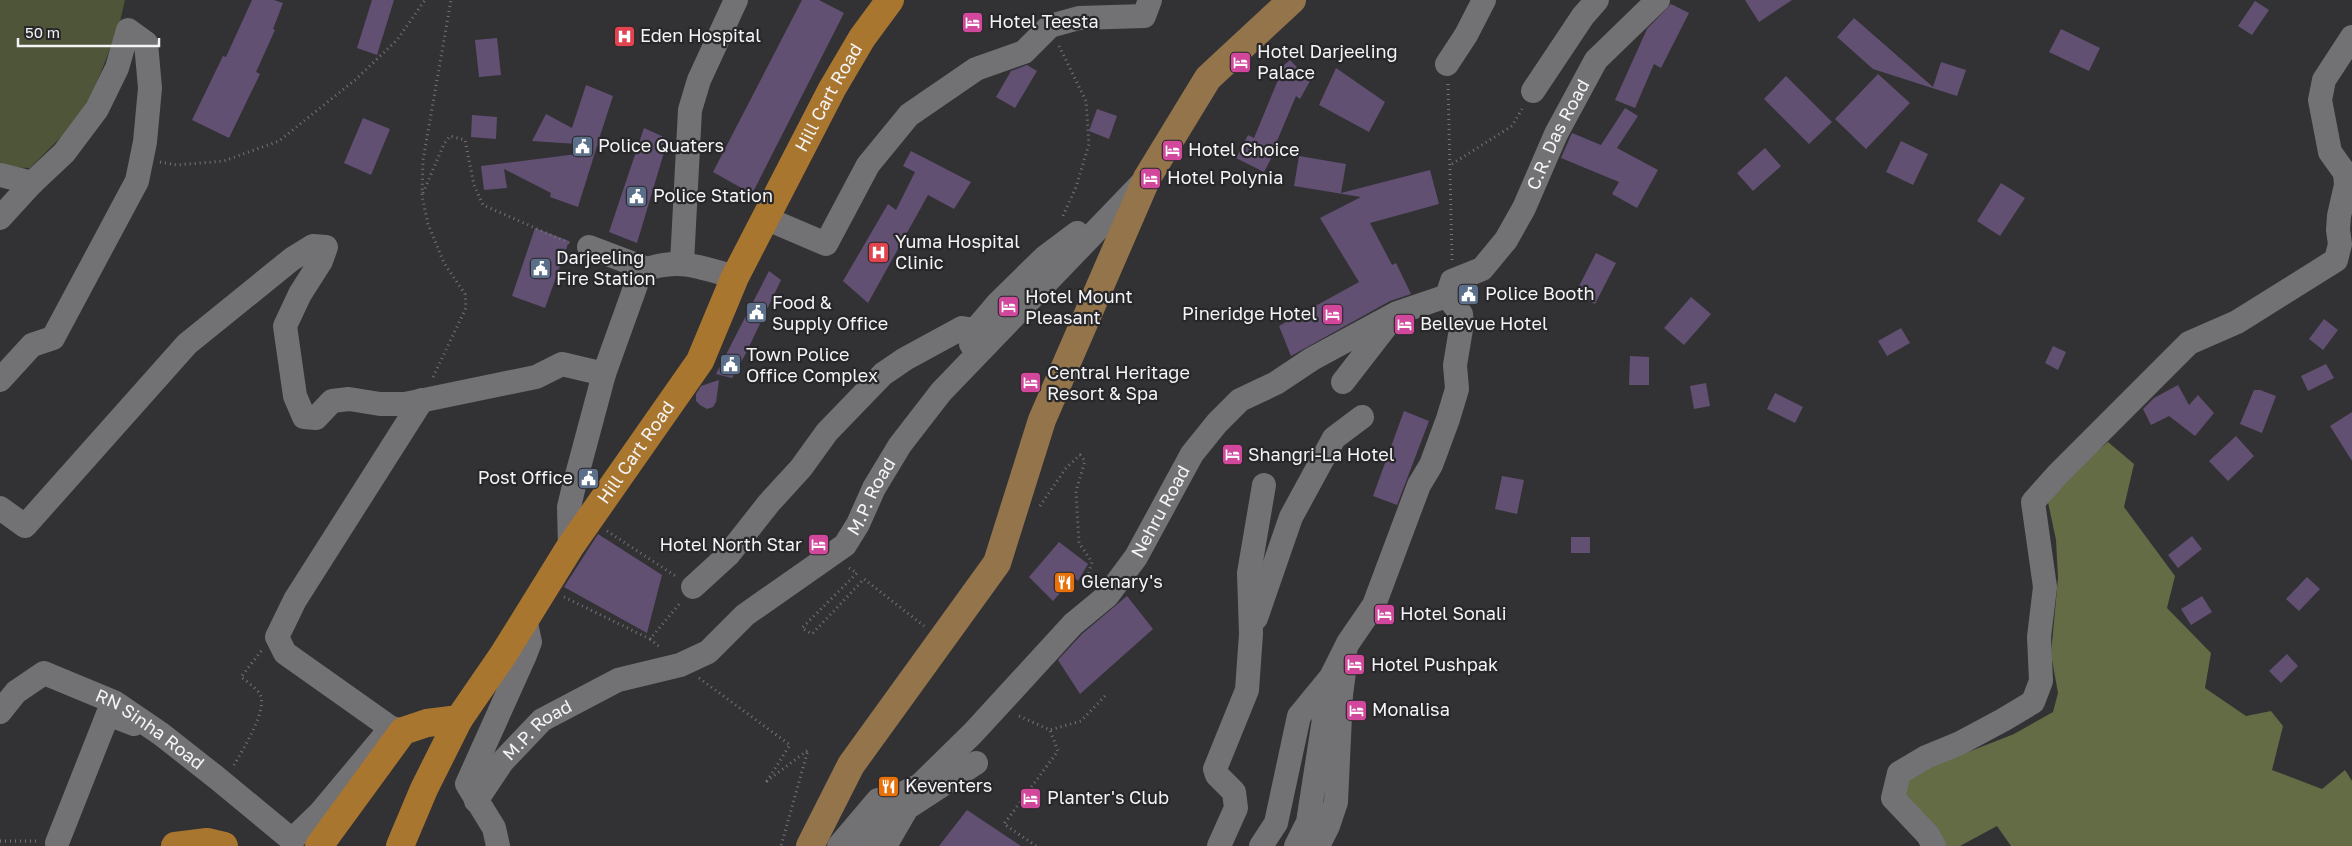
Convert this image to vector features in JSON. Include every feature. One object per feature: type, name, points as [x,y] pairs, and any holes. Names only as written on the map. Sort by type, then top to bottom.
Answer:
[{"type":"highway","name":"Hill Cart Road","points":[[400,846],[424,789],[460,717],[570,547],[700,361],[735,277],[765,218],[832,89],[883,4]]},
{"type":"highway","points":[[319,846],[397,729],[460,717]]},
{"type":"highway","points":[[175,846],[207,842],[224,846]]},
{"type":"main road","points":[[810,846],[851,765],[998,563],[1042,420],[1147,178],[1208,78],[1292,0]]},
{"type":"street","points":[[682,263],[690,110],[699,80],[736,0]]},
{"type":"street","points":[[765,218],[826,244],[868,166],[910,115],[976,69],[1024,52],[1050,26],[1079,18],[1144,16],[1150,0]]},
{"type":"street","points":[[1447,64],[1466,35],[1484,0]]},
{"type":"street","points":[[1533,90],[1583,16],[1597,0]]},
{"type":"street","name":"C.R. Das Road","points":[[1456,283],[1482,269],[1506,240],[1524,208],[1556,134],[1596,60],[1658,0]]},
{"type":"street","points":[[0,218],[32,182],[64,153],[97,110],[116,68],[128,30],[146,42],[150,88],[137,182],[54,338],[32,345],[0,380]]},
{"type":"street","points":[[1934,846],[1928,836],[1893,798],[1899,773],[1926,757],[1960,743],[2004,720],[2033,702],[2041,681],[2039,637],[2045,587],[2033,502],[2058,474],[2189,343],[2237,322],[2336,260],[2340,244],[2338,216],[2346,185],[2345,174],[2330,152],[2320,100],[2324,80],[2352,37]]},
{"type":"street","points":[[0,175],[32,182]]},
{"type":"street","points":[[956,377],[973,340],[975,330],[998,303],[1045,258],[1147,178]]},
{"type":"street","name":"M.P. Road","points":[[476,800],[502,762],[542,720],[618,680],[680,665],[708,652],[745,615],[845,545],[858,524],[874,488],[900,445],[956,377],[1147,178]]},
{"type":"street","points":[[0,508],[25,526],[187,344],[292,259],[313,246],[326,247],[321,261],[300,294],[284,326],[295,396],[304,417],[316,418],[332,401],[350,399],[380,404],[405,404],[536,376],[562,364],[604,374]]},
{"type":"street","points":[[589,247],[647,269]]},
{"type":"street","points":[[570,547],[569,507],[604,374],[641,271],[657,264],[682,263],[735,277]]},
{"type":"street","points":[[1261,846],[1276,823],[1300,716],[1331,677],[1348,643],[1374,605],[1419,485],[1431,465],[1457,389],[1456,365],[1461,314],[1456,283]]},
{"type":"street","name":"Nehru Road","points":[[840,846],[878,800],[891,799],[920,784],[973,733],[1073,624],[1107,596],[1136,557],[1192,454],[1217,423],[1240,400],[1276,383],[1312,359],[1456,283]]},
{"type":"street","points":[[1343,382],[1397,313]]},
{"type":"street","points":[[693,587],[728,555],[801,468],[827,432],[883,374],[905,359],[962,328],[975,330]]},
{"type":"street","points":[[397,729],[285,653],[277,637],[295,600],[422,400]]},
{"type":"street","points":[[1251,634],[1291,517],[1334,438],[1362,417]]},
{"type":"street","points":[[1219,846],[1236,808],[1234,792],[1217,776],[1215,769],[1247,690],[1251,634],[1249,573],[1264,485]]},
{"type":"street","points":[[498,846],[494,828],[467,784],[530,642],[525,619]]},
{"type":"street","points":[[1318,846],[1328,826],[1336,802],[1340,695],[1348,643]]},
{"type":"street","name":"RN Sinha Road","points":[[0,712],[16,692],[44,673],[114,702],[161,734],[292,840],[320,813],[397,729]]},
{"type":"street","points":[[1296,846],[1308,822],[1313,780],[1331,677]]},
{"type":"street","points":[[57,842],[108,714],[161,734]]},
{"type":"street","points":[[885,846],[907,808],[976,763]]},
{"type":"street","points":[[865,846],[891,799]]},
{"type":"path","points":[[141,159],[177,165],[224,161],[279,141],[355,80],[397,40],[425,0]]},
{"type":"path","points":[[422,400],[466,308],[465,294],[444,263],[428,224],[422,196],[423,160],[451,0]]},
{"type":"path","points":[[1050,26],[1086,101],[1089,144],[1076,187],[1060,221]]},
{"type":"path","points":[[1447,64],[1456,283]]},
{"type":"path","points":[[1451,164],[1512,126],[1533,90]]},
{"type":"path","points":[[422,196],[444,144],[450,136],[465,140],[474,184],[483,205],[577,246],[589,247]]},
{"type":"path","points":[[1039,508],[1066,468],[1080,454],[1085,462],[1076,491],[1079,543],[1092,562],[1084,588]]},
{"type":"path","points":[[546,585],[562,596],[650,639],[693,587],[589,520]]},
{"type":"path","points":[[828,557],[857,572],[802,628],[812,634],[864,579],[941,640]]},
{"type":"path","points":[[223,783],[244,749],[263,706],[260,694],[241,677],[261,652],[277,637]]},
{"type":"path","points":[[680,665],[790,745],[766,781],[808,750],[781,846]]},
{"type":"path","points":[[1014,722],[1020,715],[1050,730],[1080,722],[1105,696]]},
{"type":"path","points":[[1036,846],[1004,824],[1058,751],[1050,730]]},
{"type":"path","points":[[0,841],[4,839],[57,842]]},
{"type":"green space","points":[[0,0],[125,0],[119,26],[85,113],[30,168],[0,167]]},
{"type":"green space","points":[[2108,442],[2134,464],[2124,507],[2175,576],[2167,608],[2211,653],[2205,688],[2246,716],[2271,711],[2283,726],[2272,770],[2322,789],[2345,770],[2352,781],[2352,846],[2011,846],[1997,826],[1960,846],[1945,846],[1904,797],[1907,776],[2014,734],[2053,712],[2058,693],[2051,654],[2058,578],[2056,540],[2048,502],[2064,479]]},
{"type":"building","points":[[252,0],[274,0],[283,3],[273,29],[275,30],[256,72],[260,74],[229,138],[192,120],[223,56],[226,57]]},
{"type":"building","points":[[372,0],[394,0],[377,55],[357,48]]},
{"type":"building","points":[[802,0],[819,0],[844,13],[752,194],[713,172]]},
{"type":"building","points":[[1745,0],[1792,0],[1759,22]]},
{"type":"building","points":[[2255,1],[2269,10],[2252,35],[2238,26]]},
{"type":"building","points":[[1671,4],[1689,13],[1661,68],[1654,64],[1635,108],[1615,100],[1647,29]]},
{"type":"building","points":[[1854,18],[1933,87],[1941,62],[1966,70],[1957,96],[1873,69],[1837,37]]},
{"type":"building","points":[[2061,29],[2100,48],[2089,71],[2049,52]]},
{"type":"building","points":[[497,38],[501,75],[479,77],[475,40]]},
{"type":"building","points":[[1290,60],[1310,81],[1300,99],[1296,96],[1274,148],[1276,149],[1264,172],[1236,158],[1248,135],[1254,138],[1278,80],[1272,75]]},
{"type":"building","points":[[1027,65],[1037,71],[1015,108],[996,97],[1011,71]]},
{"type":"building","points":[[1336,68],[1385,102],[1369,132],[1319,105]]},
{"type":"building","points":[[1878,74],[1910,103],[1866,149],[1835,119]]},
{"type":"building","points":[[1786,76],[1832,122],[1809,144],[1764,99]]},
{"type":"building","points":[[586,85],[613,96],[598,142],[606,146],[597,146],[578,207],[550,197],[551,193],[504,169],[507,188],[484,190],[481,166],[577,154],[577,144],[532,141],[546,114],[572,128]]},
{"type":"building","points":[[1625,108],[1638,116],[1617,148],[1658,170],[1637,208],[1612,194],[1619,182],[1561,158],[1572,133],[1601,145]]},
{"type":"building","points":[[1097,109],[1117,116],[1109,139],[1089,131]]},
{"type":"building","points":[[472,115],[497,117],[496,139],[471,137]]},
{"type":"building","points":[[363,118],[390,129],[371,175],[344,163]]},
{"type":"building","points":[[644,128],[668,139],[637,243],[609,232]]},
{"type":"building","points":[[1901,141],[1928,154],[1913,185],[1886,172]]},
{"type":"building","points":[[1765,148],[1781,166],[1753,191],[1737,173]]},
{"type":"building","points":[[911,151],[971,182],[954,209],[928,195],[868,303],[843,281],[888,204],[896,210],[915,172],[903,166]]},
{"type":"building","points":[[1299,156],[1346,164],[1341,193],[1430,170],[1439,204],[1370,223],[1392,265],[1396,263],[1411,294],[1390,301],[1291,356],[1279,326],[1359,282],[1320,218],[1361,197],[1294,186]]},
{"type":"building","points":[[2001,183],[2025,198],[2000,236],[1977,221]]},
{"type":"building","name":"Darjeeling Fire Station","points":[[535,228],[569,241],[545,308],[512,296]]},
{"type":"building","points":[[1596,253],[1616,263],[1595,304],[1575,294]]},
{"type":"building","name":"Food & Supply Office","points":[[769,271],[781,280],[745,355],[732,378],[716,374]]},
{"type":"building","points":[[1691,297],[1711,314],[1684,345],[1664,328]]},
{"type":"building","points":[[2324,319],[2338,330],[2323,350],[2309,339]]},
{"type":"building","points":[[1901,328],[1910,343],[1887,356],[1878,341]]},
{"type":"building","points":[[2053,346],[2066,352],[2058,370],[2045,363]]},
{"type":"building","points":[[1630,356],[1649,357],[1649,385],[1629,385]]},
{"type":"building","points":[[2326,364],[2334,378],[2308,391],[2301,376]]},
{"type":"building","points":[[719,380],[716,402],[713,407],[707,409],[700,405],[696,401],[696,394],[701,386]]},
{"type":"building","points":[[1706,383],[1710,406],[1694,409],[1690,386]]},
{"type":"building","points":[[2178,385],[2189,405],[2198,395],[2214,413],[2195,436],[2169,416],[2151,425],[2143,409],[2154,398]]},
{"type":"building","points":[[2254,390],[2260,390],[2276,396],[2262,433],[2240,424]]},
{"type":"building","points":[[1775,393],[1803,407],[1795,423],[1767,409]]},
{"type":"building","points":[[1404,411],[1429,421],[1397,505],[1373,496]]},
{"type":"building","points":[[2352,412],[2352,461],[2330,426]]},
{"type":"building","points":[[2236,436],[2254,456],[2228,481],[2209,461]]},
{"type":"building","points":[[1502,476],[1524,480],[1517,514],[1495,509]]},
{"type":"building","points":[[598,534],[662,575],[647,633],[564,587]]},
{"type":"building","points":[[2192,536],[2202,549],[2178,568],[2168,555]]},
{"type":"building","points":[[1571,537],[1590,537],[1590,553],[1571,553]]},
{"type":"building","points":[[1059,542],[1088,564],[1078,581],[1074,577],[1053,601],[1029,577]]},
{"type":"building","points":[[2307,577],[2320,589],[2299,611],[2286,599]]},
{"type":"building","points":[[1127,596],[1153,629],[1080,694],[1058,660],[1082,634]]},
{"type":"building","points":[[2202,596],[2212,612],[2191,625],[2181,609]]},
{"type":"building","points":[[2287,654],[2298,666],[2281,683],[2269,671]]},
{"type":"building","points":[[967,810],[1021,846],[939,846]]},
{"type":"place","name":"Hotel Teesta","points":[[973,22]]},
{"type":"place","name":"Eden Hospital","points":[[624,36]]},
{"type":"place","name":"Hotel Darjeeling Palace","points":[[1241,62]]},
{"type":"place","name":"Police Quaters","points":[[582,146]]},
{"type":"place","name":"Hotel Choice","points":[[1172,150]]},
{"type":"place","name":"Hotel Polynia","points":[[1151,178]]},
{"type":"place","name":"Police Station","points":[[637,196]]},
{"type":"place","name":"Yuma Hospital Clinic","points":[[879,252]]},
{"type":"place","name":"Darjeeling Fire Station","points":[[540,268]]},
{"type":"place","name":"Police Booth","points":[[1469,294]]},
{"type":"place","name":"Hotel Mount Pleasant","points":[[1009,307]]},
{"type":"place","name":"Food & Supply Office","points":[[756,313]]},
{"type":"place","name":"Pineridge Hotel","points":[[1333,314]]},
{"type":"place","name":"Bellevue Hotel","points":[[1404,324]]},
{"type":"place","name":"Town Police Office Complex","points":[[730,365]]},
{"type":"place","name":"Central Heritage Resort & Spa","points":[[1031,383]]},
{"type":"place","name":"Shangri-La Hotel","points":[[1232,455]]},
{"type":"place","name":"Post Office","points":[[589,478]]},
{"type":"place","name":"Hotel North Star","points":[[818,545]]},
{"type":"place","name":"Glenary's","points":[[1065,582]]},
{"type":"place","name":"Hotel Sonali","points":[[1384,614]]},
{"type":"place","name":"Hotel Pushpak","points":[[1355,665]]},
{"type":"place","name":"Monalisa","points":[[1356,710]]},
{"type":"place","name":"Keventers","points":[[889,786]]},
{"type":"place","name":"Planter's Club","points":[[1031,798]]}]
